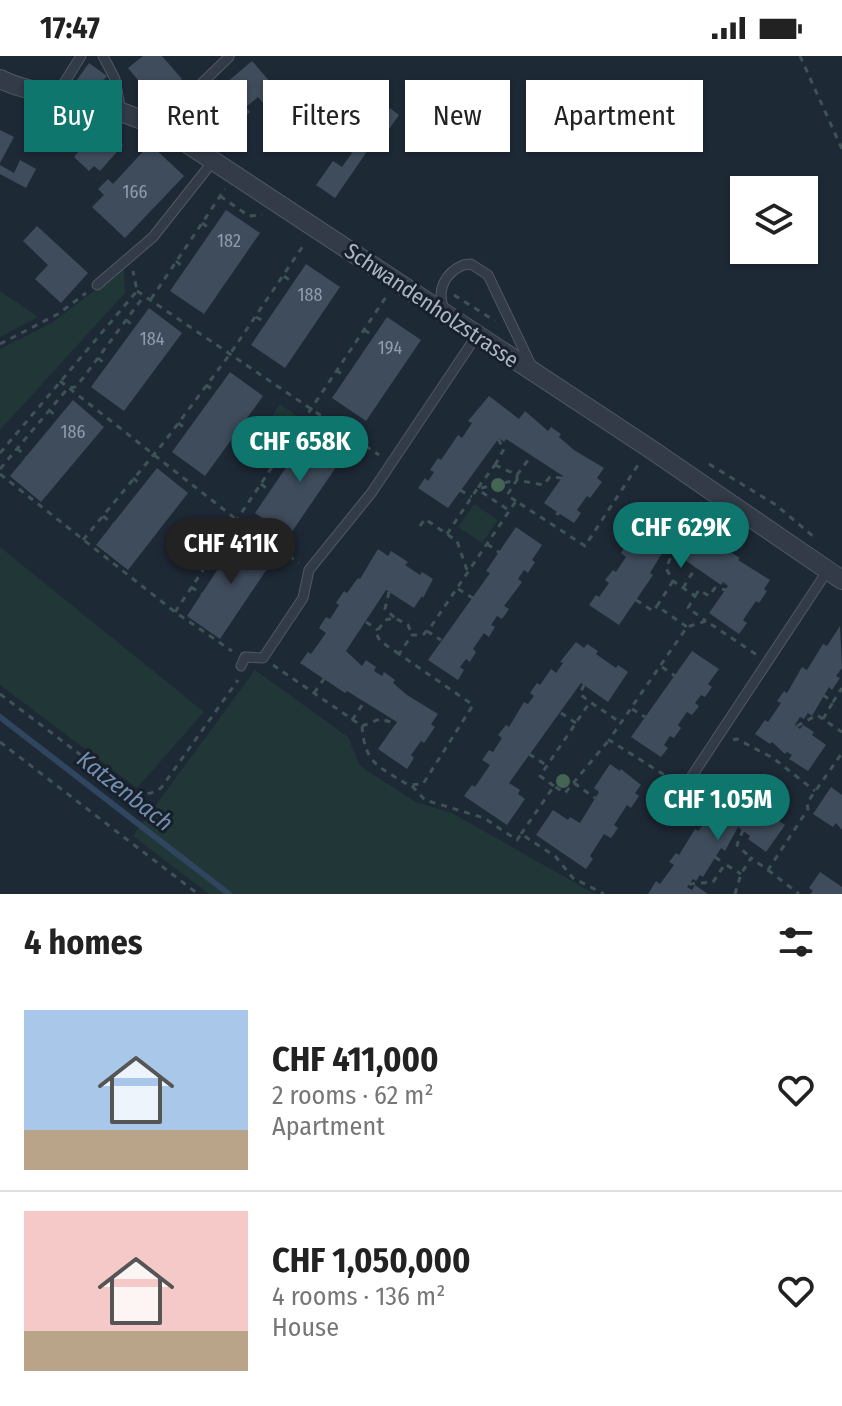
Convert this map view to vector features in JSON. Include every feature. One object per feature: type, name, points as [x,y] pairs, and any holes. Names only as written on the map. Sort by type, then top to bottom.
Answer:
[{"type":"street","name":"Schwandenholzstrasse","points":[[0,79],[24,90]]},
{"type":"street","name":"Schwandenholzstrasse","points":[[201,152],[835,575]]},
{"type":"lane","points":[[66,80],[81,56]]},
{"type":"lane","points":[[103,56],[115,80]]},
{"type":"lane","points":[[205,80],[229,57]]},
{"type":"lane","points":[[97,285],[153,237],[214,160]]},
{"type":"lane","points":[[448,316],[440,298],[445,280],[455,268],[463,265],[481,269],[495,287],[535,374]]},
{"type":"lane","points":[[241,666],[245,657],[263,658],[303,598],[309,570],[372,492],[477,335]]},
{"type":"lane","points":[[684,788],[767,662],[835,575]]},
{"type":"path","points":[[800,56],[842,149]]},
{"type":"path","points":[[151,300],[225,189]]},
{"type":"path","points":[[220,196],[249,216],[264,214]]},
{"type":"path","points":[[202,223],[212,230]]},
{"type":"path","points":[[83,540],[230,354],[310,237]]},
{"type":"path","points":[[129,259],[137,291],[391,464]]},
{"type":"path","points":[[176,261],[185,269]]},
{"type":"path","points":[[284,276],[293,283]]},
{"type":"path","points":[[0,344],[58,314],[97,285]]},
{"type":"path","points":[[0,453],[137,291]]},
{"type":"path","points":[[175,612],[391,291]]},
{"type":"path","points":[[144,296],[75,387],[68,388],[0,472],[175,612],[232,651],[263,658],[362,726]]},
{"type":"path","points":[[256,317],[266,323]]},
{"type":"path","points":[[126,320],[135,327]]},
{"type":"path","points":[[364,330],[374,336]]},
{"type":"path","points":[[98,358],[107,366]]},
{"type":"path","points":[[336,370],[346,377]]},
{"type":"path","points":[[60,381],[237,520],[309,570]]},
{"type":"path","points":[[206,385],[216,392]]},
{"type":"path","points":[[49,410],[58,418]]},
{"type":"path","points":[[178,423],[188,430]]},
{"type":"path","points":[[447,534],[504,449],[498,439]]},
{"type":"path","points":[[287,445],[297,452]]},
{"type":"path","points":[[17,448],[26,457]]},
{"type":"path","points":[[531,456],[507,495],[585,546],[649,448]]},
{"type":"path","points":[[495,465],[517,478],[543,485],[550,477],[562,478]]},
{"type":"path","points":[[133,478],[142,486]]},
{"type":"path","points":[[477,489],[517,478]]},
{"type":"path","points":[[261,484],[270,491]]},
{"type":"path","points":[[477,489],[510,511]]},
{"type":"path","points":[[460,490],[472,497]]},
{"type":"path","points":[[412,635],[423,635],[427,631],[516,501]]},
{"type":"path","points":[[103,516],[113,524]]},
{"type":"path","points":[[420,526],[425,519],[457,541],[468,573]]},
{"type":"path","points":[[487,544],[500,553]]},
{"type":"path","points":[[666,547],[670,559],[666,568],[673,581],[695,596]]},
{"type":"path","points":[[218,548],[228,554]]},
{"type":"path","points":[[683,588],[696,567]]},
{"type":"path","points":[[636,600],[653,611],[673,581]]},
{"type":"path","points":[[191,587],[202,594]]},
{"type":"path","points":[[726,590],[715,588],[709,596],[699,590],[688,608],[767,662]]},
{"type":"path","points":[[458,589],[473,598]]},
{"type":"path","points":[[389,592],[385,609],[408,625],[412,635]]},
{"type":"path","points":[[657,606],[687,627]]},
{"type":"path","points":[[395,618],[385,620],[378,630],[380,641],[473,705],[423,784],[412,786]]},
{"type":"path","points":[[590,702],[540,776],[565,793],[632,709],[687,627],[706,621]]},
{"type":"path","points":[[366,622],[378,630]]},
{"type":"path","points":[[427,631],[441,640]]},
{"type":"path","points":[[399,654],[412,635]]},
{"type":"path","points":[[0,694],[118,783],[143,795],[161,788],[239,678],[241,666]]},
{"type":"path","points":[[661,666],[675,676]]},
{"type":"path","points":[[314,693],[324,679]]},
{"type":"path","points":[[584,685],[580,694],[620,722]]},
{"type":"path","points":[[823,719],[842,688]]},
{"type":"path","points":[[823,695],[833,702]]},
{"type":"path","points":[[352,720],[365,701]]},
{"type":"path","points":[[632,709],[645,717]]},
{"type":"path","points":[[561,713],[576,723]]},
{"type":"path","points":[[797,726],[817,715],[841,730]]},
{"type":"path","points":[[362,726],[380,719],[395,723]]},
{"type":"path","points":[[362,726],[370,760],[412,786],[425,800],[484,818],[517,840],[554,786]]},
{"type":"path","points":[[713,743],[737,739],[773,758],[815,791]]},
{"type":"path","points":[[609,740],[684,788]]},
{"type":"path","points":[[0,742],[198,894]]},
{"type":"path","points":[[768,870],[808,809],[807,803],[842,753]]},
{"type":"path","points":[[529,754],[547,766]]},
{"type":"path","points":[[837,761],[842,764]]},
{"type":"path","points":[[574,783],[595,798]]},
{"type":"path","points":[[484,818],[488,812]]},
{"type":"path","points":[[743,830],[737,845],[799,894]]},
{"type":"path","points":[[521,834],[555,856],[573,878],[604,894]]},
{"type":"path","points":[[715,857],[741,874]]},
{"type":"path","points":[[735,894],[741,874],[751,858]]},
{"type":"path","points":[[689,884],[713,882],[725,864]]},
{"type":"path","points":[[787,894],[791,888]]},
{"type":"green space","points":[[124,268],[125,293],[0,430],[0,349],[53,322]]},
{"type":"green space","points":[[0,291],[38,317],[0,337]]},
{"type":"green space","points":[[280,404],[297,416],[275,443],[282,448],[272,462],[252,449]]},
{"type":"green space","points":[[474,504],[498,520],[482,543],[458,527]]},
{"type":"green space","points":[[0,547],[204,712],[137,788],[0,685]]},
{"type":"green space","points":[[255,670],[348,737],[360,766],[416,802],[452,813],[595,894],[209,894],[133,836]]},
{"type":"building","points":[[143,56],[162,56],[182,79],[138,80],[128,68]]},
{"type":"building","points":[[252,61],[268,80],[263,80],[263,103],[258,97],[247,106],[247,80],[230,80]]},
{"type":"building","points":[[89,63],[107,76],[104,80],[77,80]]},
{"type":"building","points":[[389,109],[399,115],[389,129]]},
{"type":"building","points":[[0,130],[14,137],[0,163]]},
{"type":"building","points":[[78,152],[117,152],[100,171],[94,166],[89,171],[74,157]]},
{"type":"building","points":[[143,152],[158,152],[184,176],[125,238],[92,207],[104,195],[98,189],[108,179],[113,184]]},
{"type":"building","points":[[367,152],[335,198],[316,185],[333,161],[342,167],[352,153]]},
{"type":"building","points":[[20,160],[36,169],[26,188],[0,174],[0,165],[14,173]]},
{"type":"building","points":[[226,210],[260,233],[204,314],[170,291]]},
{"type":"building","points":[[37,226],[88,273],[61,303],[35,279],[48,265],[23,241]]},
{"type":"building","points":[[306,264],[340,287],[285,368],[251,345]]},
{"type":"building","points":[[149,308],[182,333],[124,411],[91,387]]},
{"type":"building","points":[[387,317],[421,340],[366,421],[332,398]]},
{"type":"building","points":[[230,372],[263,396],[205,476],[172,452]]},
{"type":"building","points":[[489,396],[519,419],[525,411],[548,431],[551,427],[574,450],[604,468],[597,478],[602,482],[577,510],[581,513],[574,523],[555,514],[557,512],[544,503],[563,476],[506,439],[504,442],[499,438],[448,508],[418,488],[425,478],[428,481],[434,472],[430,470],[458,435],[462,438],[472,423],[468,421]]},
{"type":"building","points":[[73,400],[104,427],[41,502],[10,476]]},
{"type":"building","points":[[311,431],[345,454],[289,536],[255,513]]},
{"type":"building","points":[[157,468],[188,493],[128,570],[96,545]]},
{"type":"building","points":[[658,505],[679,517],[678,520],[688,527],[690,525],[704,534],[706,531],[726,545],[724,548],[740,558],[738,560],[770,580],[759,603],[756,601],[743,620],[747,623],[739,634],[709,613],[728,586],[723,582],[721,585],[667,545],[650,573],[653,575],[619,625],[589,605],[596,595],[599,597],[609,583],[605,580],[613,570],[616,572],[626,557],[621,553],[644,526],[640,523]]},
{"type":"building","points":[[516,527],[542,545],[532,560],[535,562],[528,573],[524,570],[518,579],[522,582],[504,606],[509,609],[502,619],[497,616],[491,625],[495,627],[489,637],[484,633],[473,649],[476,652],[470,662],[466,659],[460,667],[464,670],[458,680],[428,660],[490,573],[486,571]]},
{"type":"building","points":[[241,534],[275,557],[220,639],[187,616]]},
{"type":"building","points":[[378,549],[388,556],[391,551],[420,575],[422,572],[433,579],[414,608],[386,590],[346,651],[362,666],[366,660],[376,667],[374,671],[382,676],[384,672],[407,695],[438,714],[431,724],[435,727],[411,755],[414,758],[407,769],[378,749],[397,722],[300,663],[308,652],[311,654],[326,633],[319,628],[326,617],[330,619],[344,591],[347,593],[360,579]]},
{"type":"building","points":[[840,626],[842,668],[836,676],[840,678],[832,690],[829,687],[812,716],[808,713],[804,719],[800,717],[795,725],[800,729],[803,725],[814,732],[812,735],[826,745],[808,771],[789,759],[792,755],[785,754],[772,742],[770,744],[755,734],[765,720],[768,722],[781,703],[777,701],[784,691],[787,693],[802,667],[807,670],[823,644],[827,646]]},
{"type":"building","points":[[576,642],[584,648],[587,644],[616,668],[618,665],[628,672],[608,702],[581,683],[509,783],[520,790],[518,794],[525,799],[507,825],[464,796],[472,785],[475,787],[490,765],[482,760],[489,750],[493,752],[502,738],[498,735],[506,725],[509,727],[524,702],[528,704],[534,696],[530,693],[537,683],[540,685],[551,669],[556,673],[563,663],[560,662]]},
{"type":"building","points":[[692,651],[719,669],[708,684],[712,687],[705,697],[701,695],[695,703],[699,706],[692,715],[687,712],[678,725],[681,728],[664,745],[668,748],[661,757],[631,737]]},
{"type":"building","points":[[610,764],[641,785],[635,793],[639,796],[631,808],[627,805],[614,825],[618,828],[611,838],[604,834],[586,869],[536,835],[553,810],[568,820],[570,817],[580,823],[599,792],[594,788]]},
{"type":"building","points":[[831,787],[842,795],[842,830],[836,823],[833,827],[813,814]]},
{"type":"building","points":[[735,790],[772,811],[769,814],[785,825],[766,852],[738,827],[725,851],[721,848],[703,877],[700,875],[696,881],[693,879],[687,887],[692,890],[695,885],[708,894],[648,894],[656,881],[660,884],[674,865],[669,862],[676,853],[679,855],[695,829],[698,831],[717,808],[721,811]]},
{"type":"building","points":[[820,872],[842,887],[842,894],[810,894],[813,891],[809,888]]},
{"type":"waterway","name":"Katzenbach","points":[[0,717],[229,894]]}]
